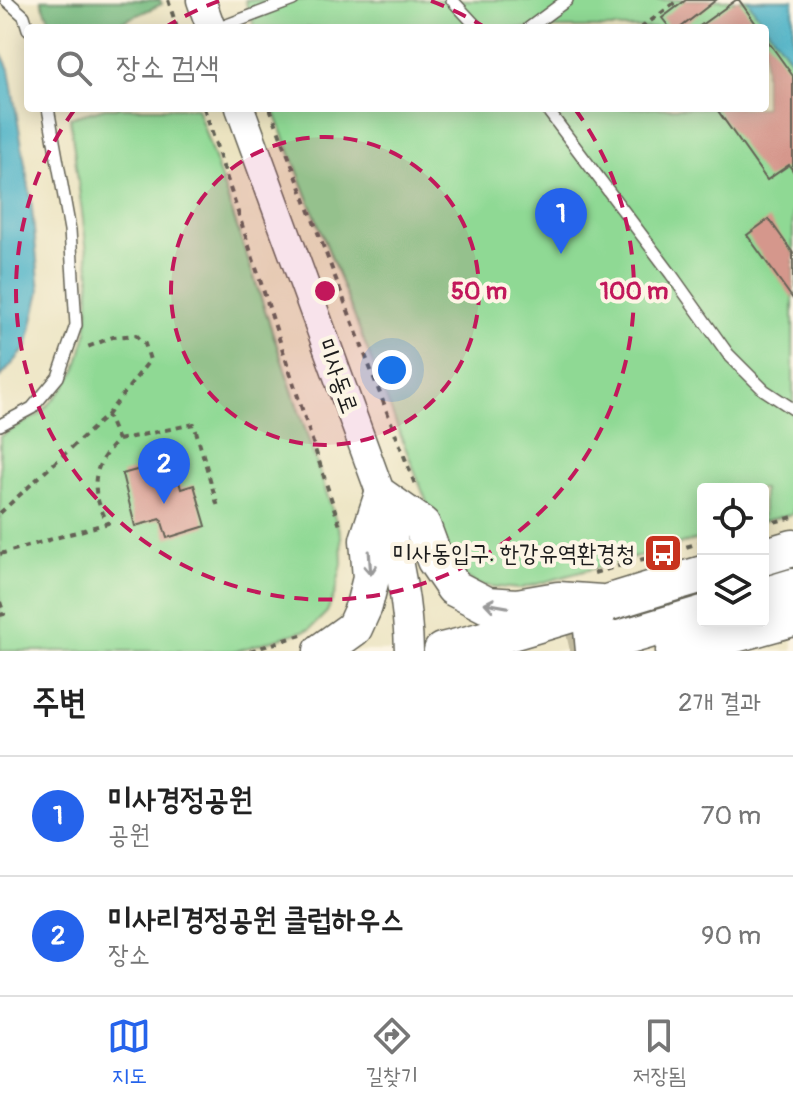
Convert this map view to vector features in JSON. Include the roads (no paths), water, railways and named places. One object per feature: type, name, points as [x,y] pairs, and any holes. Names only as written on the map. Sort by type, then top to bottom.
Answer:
[{"type":"main road","points":[[316,641],[354,628],[371,578],[368,540],[382,497],[422,525],[435,560],[454,588],[487,605],[517,607],[558,600],[594,589],[697,575]]},
{"type":"main road","points":[[769,555],[793,548]]},
{"type":"main road","points":[[769,594],[793,587]]},
{"type":"main road","points":[[594,589],[592,629],[601,647],[697,616]]},
{"type":"main road","points":[[442,651],[503,636],[594,589]]},
{"type":"main road","points":[[674,651],[793,618]]},
{"type":"main road","points":[[750,651],[793,639]]},
{"type":"street","points":[[201,0],[210,24]]},
{"type":"street","name":"미사동로","points":[[241,112],[382,497],[398,553],[406,598],[409,651]]},
{"type":"lane","points":[[6,0],[24,16],[26,24]]},
{"type":"lane","points":[[230,24],[293,0]]},
{"type":"lane","points":[[452,0],[474,24]]},
{"type":"lane","points":[[534,24],[567,0]]},
{"type":"lane","points":[[0,425],[32,408],[58,377],[76,325],[70,230],[49,112]]},
{"type":"lane","points":[[549,112],[728,354],[764,390],[793,409]]},
{"type":"water","points":[[747,0],[793,0],[793,63],[769,30],[769,24],[765,24]]},
{"type":"water","points":[[0,50],[9,69],[31,199],[40,291],[27,347],[0,378]]},
{"type":"tunnel","points":[[570,651],[609,642]]},
{"type":"place","name":"미사경정공원","points":[[561,254]]},
{"type":"place","name":"미사리경정공원 클럽하우스","points":[[164,504]]},
{"type":"place","name":"미사동입구. 한강유역환경청","points":[[663,553]]}]
